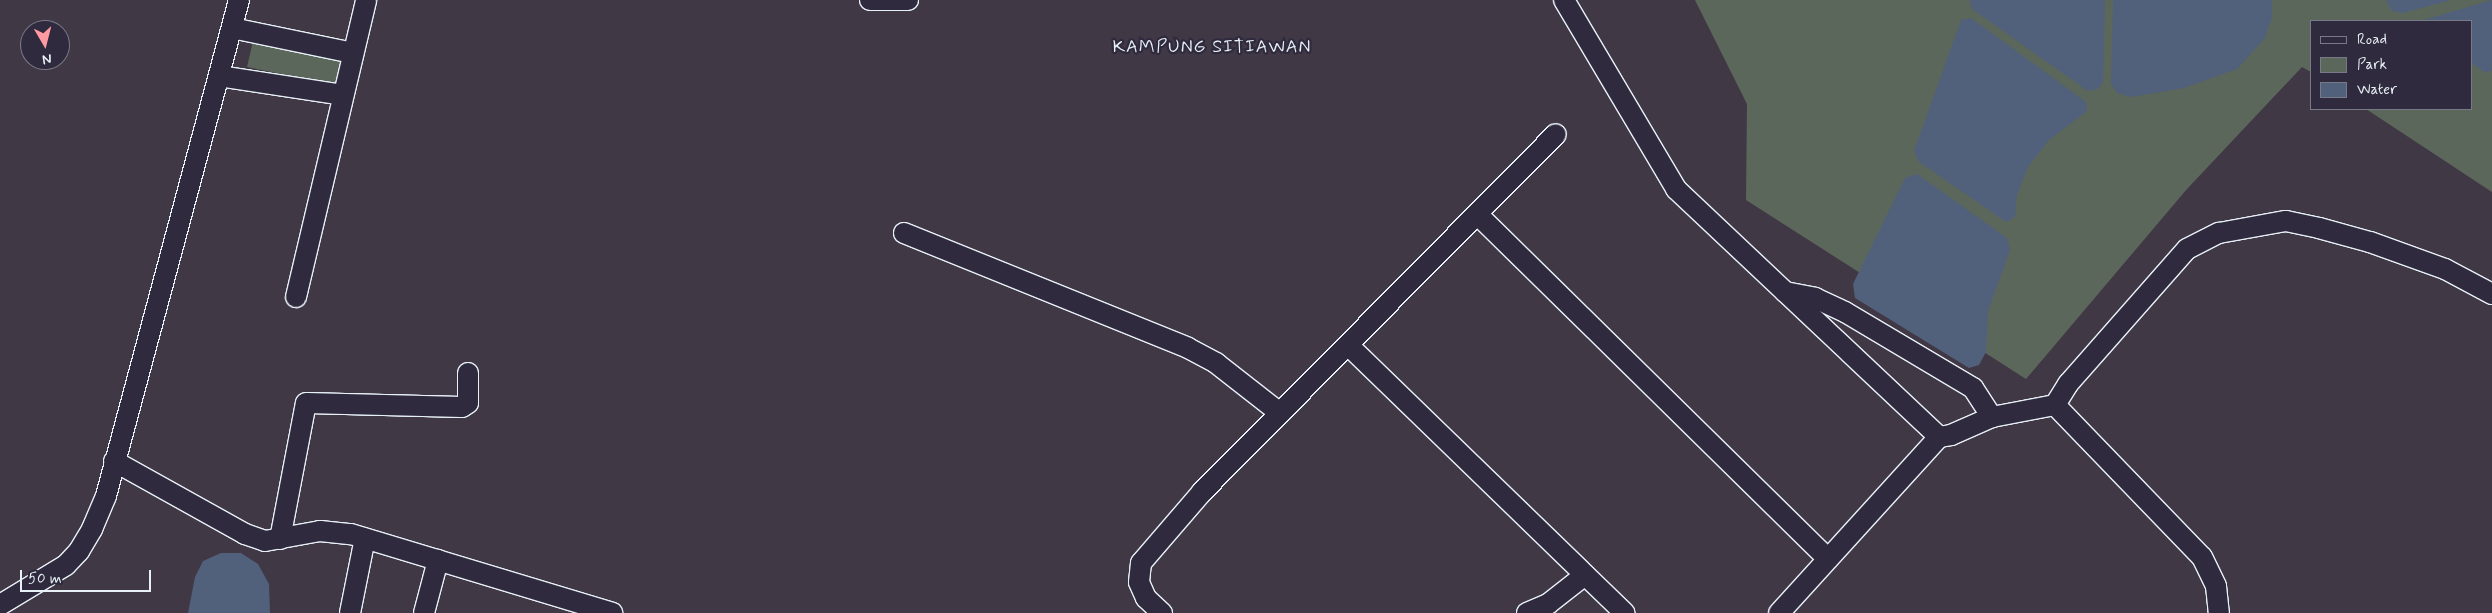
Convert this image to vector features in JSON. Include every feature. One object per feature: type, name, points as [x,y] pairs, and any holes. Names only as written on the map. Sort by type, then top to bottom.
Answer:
[{"type":"street","points":[[4,613],[0,606],[66,565],[79,551],[106,496],[240,0]]},
{"type":"street","points":[[296,298],[366,0]]},
{"type":"street","points":[[870,0],[908,0]]},
{"type":"street","points":[[1564,0],[1676,189],[1939,437]]},
{"type":"street","points":[[232,28],[353,53]]},
{"type":"street","points":[[219,76],[344,95]]},
{"type":"street","points":[[1162,613],[1146,598],[1139,582],[1141,563],[1202,492],[1556,134]]},
{"type":"street","points":[[1477,214],[1828,559]]},
{"type":"street","points":[[1779,613],[1939,437],[1951,435],[1992,417],[2055,405],[2068,384],[2187,249],[2218,233],[2286,221],[2303,224],[2370,242],[2445,269],[2492,294]]},
{"type":"street","points":[[904,233],[1188,348],[1216,363],[1280,413]]},
{"type":"street","points":[[1785,292],[1815,298],[1845,312],[1973,388],[1992,417]]},
{"type":"street","points":[[1348,345],[1625,613]]},
{"type":"street","points":[[280,539],[306,403],[462,407],[468,403],[468,373]]},
{"type":"street","points":[[2055,405],[2202,557],[2216,586],[2219,613]]},
{"type":"street","points":[[114,461],[245,534],[265,540],[320,531],[365,538],[612,613]]},
{"type":"street","points":[[350,613],[365,538]]},
{"type":"street","points":[[424,613],[438,560]]},
{"type":"street","points":[[1527,613],[1548,604],[1585,576]]},
{"type":"green space","points":[[1695,0],[2492,0],[2492,192],[2368,110],[2472,110],[2472,20],[2310,20],[2310,71],[2302,67],[2187,189],[2026,379],[1746,200],[1747,104]]},
{"type":"green space","points":[[254,37],[342,57],[336,85],[247,67]]},
{"type":"water","points":[[1970,0],[2105,0],[2103,82],[2098,89],[2088,91],[1972,9]]},
{"type":"water","points":[[2113,0],[2272,0],[2272,17],[2265,38],[2237,69],[2184,88],[2131,97],[2117,93],[2111,84]]},
{"type":"water","points":[[2386,0],[2451,0],[2403,13],[2392,11]]},
{"type":"water","points":[[2492,0],[2492,70],[2486,73],[2472,64],[2472,20],[2424,20]]},
{"type":"water","points":[[1971,18],[2086,102],[2087,111],[2049,140],[2028,167],[2017,195],[2015,217],[2006,222],[1918,161],[1914,151],[1961,20]]},
{"type":"water","points":[[1917,174],[2007,238],[2010,250],[1988,311],[1986,352],[1979,365],[1969,368],[1855,298],[1853,284],[1905,178]]},
{"type":"water","points":[[221,553],[241,553],[258,564],[269,584],[270,613],[188,613],[195,577],[203,561]]},
{"type":"district","name":"KAMPUNG SITIAWAN","points":[[1212,47]]}]
